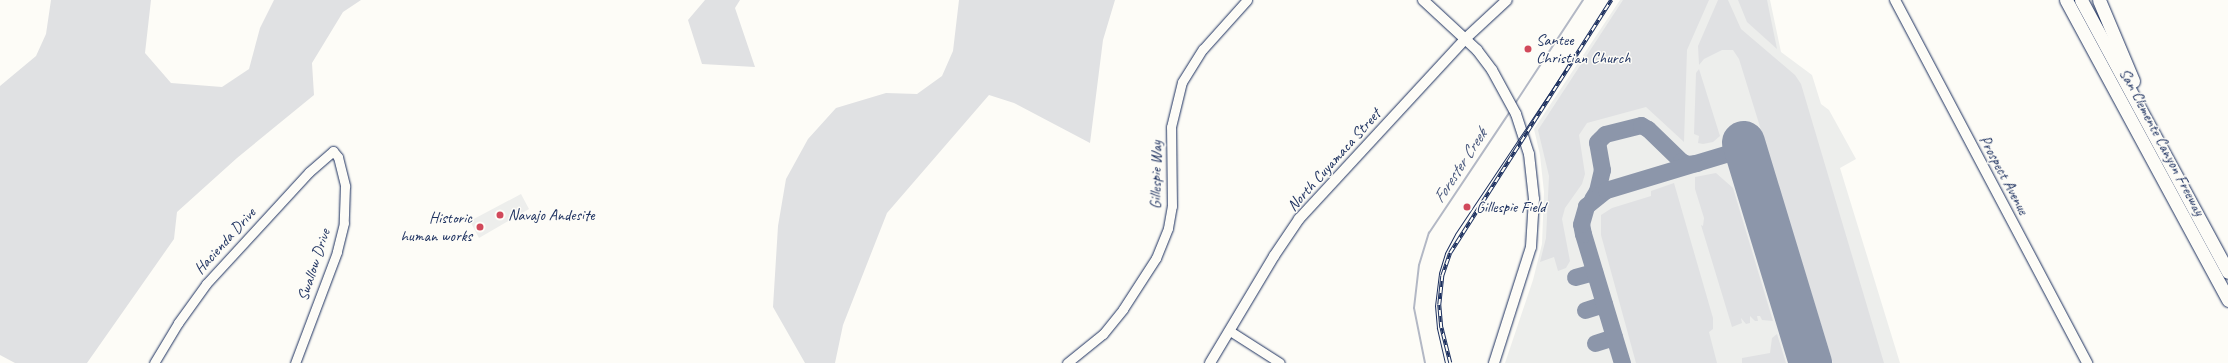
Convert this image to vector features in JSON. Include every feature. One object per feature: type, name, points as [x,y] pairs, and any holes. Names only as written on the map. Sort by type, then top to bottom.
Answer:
[{"type":"highway","points":[[2058,0],[2099,60]]},
{"type":"highway","name":"San Clemente Canyon Freeway","points":[[2066,0],[2228,300]]},
{"type":"highway","name":"San Clemente Canyon Freeway","points":[[2081,0],[2228,272]]},
{"type":"highway","points":[[2099,0],[2183,188]]},
{"type":"main road","points":[[1423,0],[1485,60],[1506,91],[1521,126],[1533,182],[1533,228],[1528,258],[1494,363]]},
{"type":"main road","name":"North Cuyamaca Street","points":[[1210,363],[1230,332],[1274,256],[1299,219],[1465,39],[1507,0]]},
{"type":"main road","name":"Prospect Avenue","points":[[1895,0],[2088,363]]},
{"type":"street","name":"Gillespie Way","points":[[1067,363],[1103,334],[1123,309],[1156,258],[1168,228],[1172,206],[1171,127],[1182,82],[1203,49],[1247,0]]},
{"type":"street","name":"Hacienda Drive","points":[[154,363],[178,323],[206,284],[308,172],[333,151]]},
{"type":"street","name":"Swallow Drive","points":[[295,363],[337,252],[344,223],[345,186],[338,157],[333,151]]},
{"type":"street","points":[[1230,332],[1280,363]]},
{"type":"shaded area","points":[[51,0],[151,0],[145,53],[171,83],[222,87],[249,69],[260,28],[274,0],[361,0],[343,12],[312,63],[314,95],[237,158],[177,212],[174,239],[87,363],[15,363],[0,355],[0,86],[36,56],[46,34]]},
{"type":"shaded area","points":[[705,0],[740,0],[735,8],[755,67],[702,64],[688,20]]},
{"type":"shaded area","points":[[959,0],[1115,0],[1103,40],[1090,143],[1014,103],[989,95],[887,213],[843,325],[835,363],[805,363],[773,307],[778,226],[786,179],[808,139],[836,108],[886,93],[917,94],[942,76],[953,51]]},
{"type":"shaded area","name":"Gillespie Field","points":[[1620,0],[1770,0],[1781,52],[1812,75],[1821,104],[1829,110],[1856,159],[1840,168],[1900,363],[1505,363],[1533,280],[1542,244],[1544,192],[1540,155],[1534,129]]},
{"type":"shaded area","points":[[1623,0],[1709,0],[1687,50],[1684,142],[1646,107],[1587,123],[1579,135],[1585,174],[1582,184],[1565,208],[1562,219],[1570,261],[1566,268],[1558,271],[1554,257],[1540,262],[1546,238],[1549,176],[1538,130]]},
{"type":"shaded area","points":[[1718,0],[1728,0],[1741,29],[1795,75],[1801,84],[1884,363],[1833,363],[1739,59],[1733,50],[1722,50],[1704,59],[1699,65],[1698,46]]},
{"type":"shaded area","points":[[1738,0],[1767,0],[1777,49],[1747,22]]},
{"type":"shaded area","points":[[1699,69],[1720,136],[1713,142],[1703,144],[1698,143],[1699,136],[1694,134],[1696,73]]},
{"type":"shaded area","points":[[1716,173],[1733,188],[1773,321],[1762,320],[1760,316],[1757,316],[1758,321],[1755,321],[1750,316],[1750,323],[1746,324],[1741,318],[1742,323],[1732,327],[1701,225],[1703,226],[1704,218],[1695,189],[1695,177]]},
{"type":"shaded area","points":[[1674,183],[1713,318],[1713,329],[1709,332],[1717,363],[1636,363],[1601,235],[1601,215],[1612,208],[1651,196],[1651,191]]},
{"type":"shaded area","name":"Navajo Andesite","points":[[521,194],[529,209],[479,238],[470,221]]},
{"type":"shaded area","points":[[1777,334],[1786,363],[1742,363],[1742,358],[1770,353],[1772,338]]},
{"type":"waterway","name":"Forester Creek","points":[[1514,105],[1583,0]]},
{"type":"waterway","name":"Forester Creek","points":[[1425,363],[1414,308],[1419,265],[1429,233],[1511,110]]},
{"type":"taxiway","points":[[1592,199],[1597,191],[1602,170],[1597,142],[1605,134],[1641,125],[1648,129],[1681,161],[1687,164],[1697,163]]},
{"type":"taxiway","points":[[1622,363],[1583,234],[1581,224],[1586,206],[1606,190],[1745,148]]},
{"type":"taxiway","points":[[1575,277],[1594,272]]},
{"type":"taxiway","points":[[1585,310],[1604,304]]},
{"type":"taxiway","points":[[1595,343],[1614,337]]},
{"type":"runway","points":[[1743,142],[1810,363]]},
{"type":"tram line","points":[[1445,363],[1437,328],[1435,306],[1439,273],[1445,253],[1455,234],[1568,65]]},
{"type":"railway","points":[[1450,363],[1441,328],[1439,305],[1442,276],[1450,253],[1611,0]]},
{"type":"place","name":"Santee Christian Church","points":[[1528,49]]},
{"type":"place","name":"Gillespie Field","points":[[1467,207]]},
{"type":"place","name":"Navajo Andesite","points":[[500,215]]},
{"type":"place","name":"Historic human works","points":[[480,227]]}]
